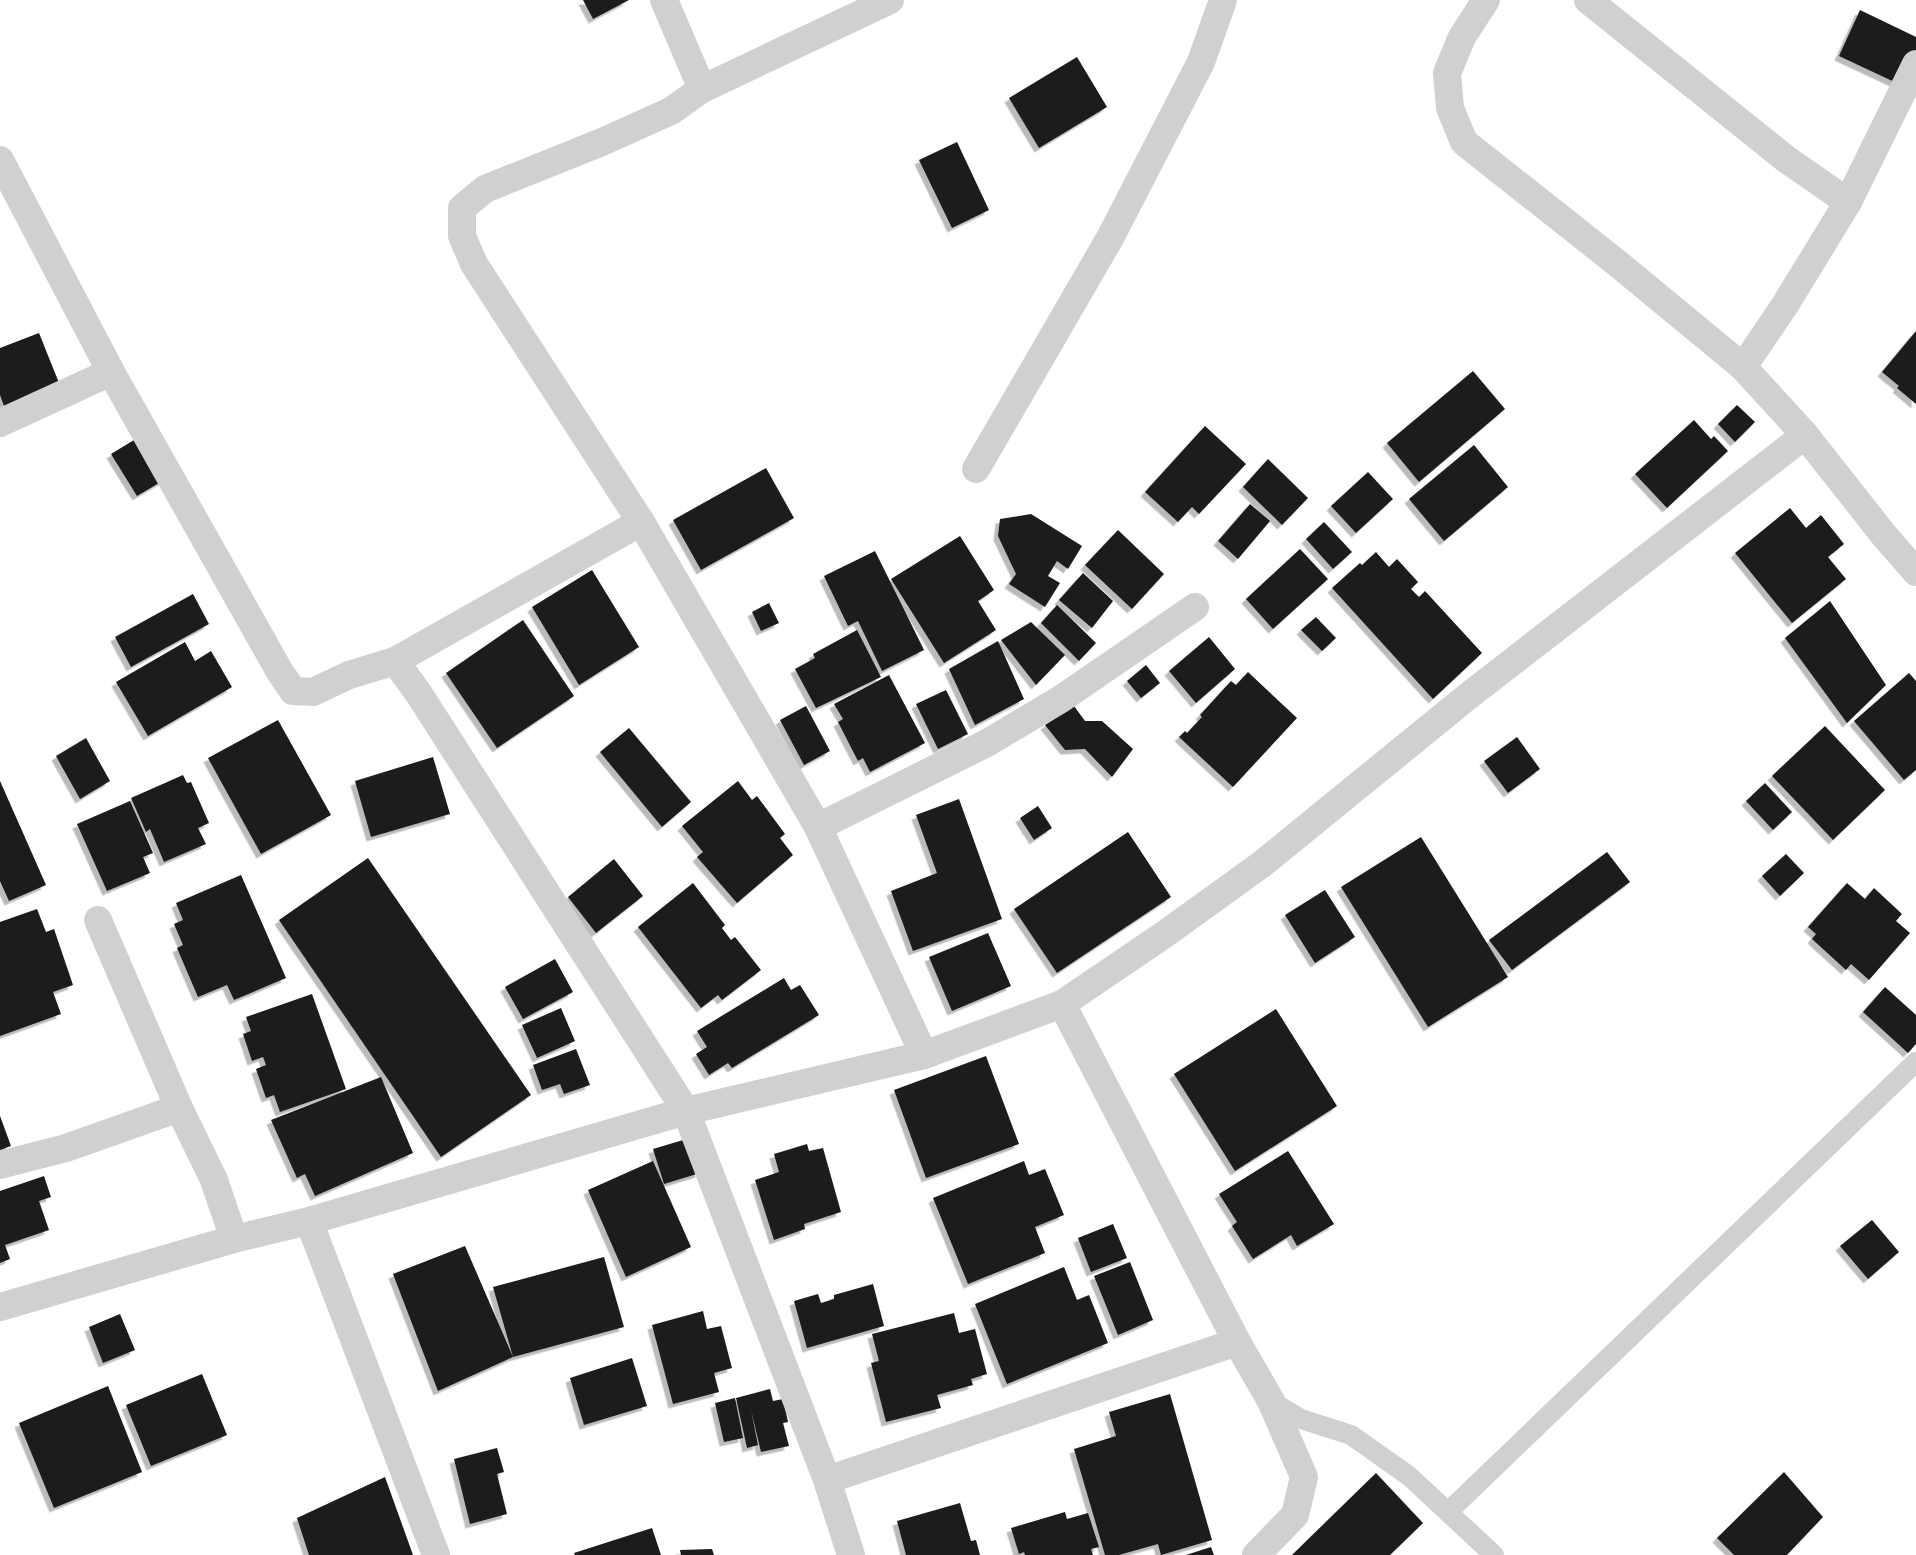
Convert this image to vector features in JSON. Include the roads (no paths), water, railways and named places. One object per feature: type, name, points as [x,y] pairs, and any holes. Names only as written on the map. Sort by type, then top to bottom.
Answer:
[{"type":"street","points":[[664,0],[702,89]]},
{"type":"street","points":[[890,0],[702,89],[671,111],[602,142],[485,189],[462,208],[462,236],[474,264],[641,522],[818,827],[924,1055]]},
{"type":"street","points":[[976,469],[1110,238],[1201,62],[1224,0]]},
{"type":"street","points":[[1486,0],[1462,37],[1447,73],[1450,108],[1464,142],[1617,263],[1743,367],[1805,434],[1916,572]]},
{"type":"street","points":[[1588,0],[1786,159],[1848,202]]},
{"type":"street","points":[[1743,367],[1785,305],[1848,202],[1916,64]]},
{"type":"street","points":[[0,160],[111,372],[280,672],[294,691],[313,692],[349,675],[395,661],[641,522]]},
{"type":"street","points":[[0,423],[111,372]]},
{"type":"street","points":[[0,1307],[234,1239],[309,1221],[686,1111],[924,1055],[1062,1004],[1165,934],[1262,864],[1467,697],[1805,434]]},
{"type":"street","points":[[818,827],[1012,729],[1061,700],[1194,607]]},
{"type":"street","points":[[395,661],[419,694],[686,1111],[827,1480],[851,1555]]},
{"type":"street","points":[[98,920],[179,1108],[214,1180],[234,1239]]},
{"type":"street","points":[[1062,1004],[1237,1342],[1271,1401],[1304,1477],[1295,1515],[1256,1555]]},
{"type":"street","points":[[0,1166],[66,1148],[179,1108]]},
{"type":"street","points":[[309,1221],[436,1555]]},
{"type":"street","points":[[827,1480],[1237,1342]]},
{"type":"lane","points":[[1448,1512],[1916,1062]]},
{"type":"lane","points":[[1271,1401],[1301,1419],[1351,1435],[1409,1476],[1494,1555]]}]
